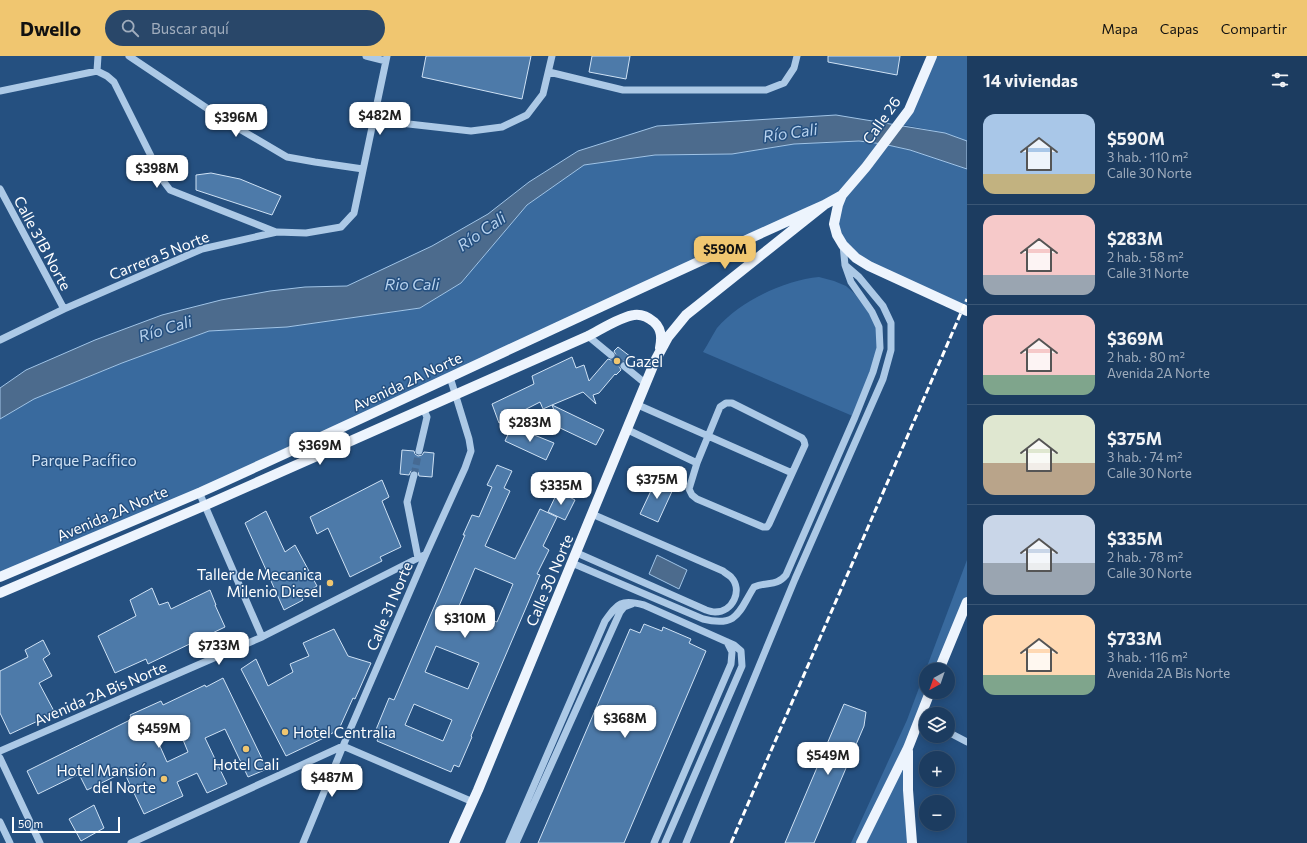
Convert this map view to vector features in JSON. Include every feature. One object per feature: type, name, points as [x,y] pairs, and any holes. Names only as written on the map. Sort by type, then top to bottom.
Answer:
[{"type":"main road","points":[[924,76],[926,56]]},
{"type":"main road","name":"Calle 26","points":[[842,195],[866,167],[909,110],[932,56]]},
{"type":"main road","points":[[842,195],[836,212],[834,224],[837,235],[843,245],[856,258],[869,266],[967,311]]},
{"type":"main road","name":"Calle 30 Norte","points":[[454,843],[577,553],[655,361],[668,337],[686,315],[824,205],[842,195]]},
{"type":"main road","name":"Avenida 2A Norte","points":[[0,577],[199,492],[450,377],[682,268],[824,205]]},
{"type":"main road","name":"Avenida 2A Norte","points":[[0,593],[206,505],[630,316],[641,315],[648,318],[656,324],[660,331],[662,338],[655,361]]},
{"type":"main road","points":[[942,663],[967,602]]},
{"type":"main road","points":[[861,843],[919,727]]},
{"type":"main road","points":[[908,748],[908,798],[912,843]]},
{"type":"street","points":[[97,71],[98,56]]},
{"type":"street","points":[[129,56],[226,121],[287,156],[315,162],[364,169],[386,58],[366,56]]},
{"type":"street","points":[[373,120],[471,131],[502,127],[526,115],[543,94],[552,56]]},
{"type":"street","points":[[549,72],[623,90],[766,90],[784,83],[794,68],[797,56]]},
{"type":"street","points":[[0,91],[97,71],[114,82],[164,182],[170,190],[276,232]]},
{"type":"street","name":"Carrera 5 Norte","points":[[0,340],[64,309],[202,249],[276,232],[306,233],[341,227],[354,213],[364,169]]},
{"type":"street","name":"Calle 31B Norte","points":[[1,194],[64,309]]},
{"type":"street","points":[[572,563],[703,619],[717,623],[732,619],[741,611],[754,587],[767,583],[776,583],[786,575],[855,417],[873,372],[880,348],[879,327],[872,312],[851,282],[845,265],[843,245]]},
{"type":"street","points":[[686,843],[795,579],[883,379],[892,350],[891,323],[883,306],[859,277],[845,265]]},
{"type":"street","points":[[588,336],[611,355]]},
{"type":"street","points":[[624,366],[646,384]]},
{"type":"street","name":"Calle 31 Norte","points":[[303,843],[343,746],[465,468],[471,451],[469,439],[450,377]]},
{"type":"street","points":[[726,403],[732,403],[802,438],[804,441],[805,445],[767,527],[763,527],[697,499],[692,495],[689,489],[708,436],[720,406],[726,403]]},
{"type":"street","points":[[638,405],[792,473]]},
{"type":"street","points":[[419,451],[427,417],[423,408]]},
{"type":"street","points":[[628,430],[698,464]]},
{"type":"street","points":[[414,475],[407,502],[418,558]]},
{"type":"street","points":[[199,492],[206,505],[262,637]]},
{"type":"street","points":[[577,553],[706,610],[715,612],[725,610],[732,604],[736,595],[736,585],[731,577],[723,571],[592,514]]},
{"type":"street","name":"Avenida 2A Bis Norte","points":[[0,751],[262,637],[426,554]]},
{"type":"street","points":[[509,843],[605,621],[615,606],[622,603],[644,605],[734,645],[741,651],[742,666],[665,843]]},
{"type":"street","points":[[516,843],[620,612],[624,607],[635,603]]},
{"type":"street","points":[[654,843],[732,664],[732,652],[726,642]]},
{"type":"street","points":[[955,736],[967,742]]},
{"type":"street","points":[[131,843],[343,746],[472,802]]},
{"type":"street","points":[[0,758],[40,843]]},
{"type":"street","points":[[0,822],[10,843]]},
{"type":"green space","points":[[932,56],[967,56],[967,141],[945,133],[900,124]]},
{"type":"green space","name":"Parque Pacífico","points":[[859,141],[914,151],[967,169],[967,311],[869,266],[837,235],[842,195],[457,374],[0,577],[0,419],[34,399],[122,363],[209,331],[287,327],[420,308],[461,283],[527,205],[584,165],[655,155],[732,154],[794,144]]},
{"type":"green space","points":[[819,277],[846,286],[855,294],[879,327],[880,348],[855,417],[703,352],[717,328],[738,309],[750,301],[778,287],[792,282]]},
{"type":"green space","points":[[967,560],[967,602],[942,663],[928,663]]},
{"type":"green space","points":[[919,688],[919,699],[924,699],[921,707],[919,707],[919,714],[908,748],[912,843],[851,843],[907,720]]},
{"type":"water","name":"Rio Cali","points":[[836,115],[945,133],[967,141],[967,169],[910,150],[883,144],[859,141],[794,144],[732,154],[655,155],[584,165],[527,205],[461,283],[420,308],[287,327],[209,331],[122,363],[34,399],[0,419],[0,388],[26,370],[95,340],[162,315],[221,300],[270,291],[305,287],[347,286],[432,246],[488,214],[529,182],[578,151],[657,126]]},
{"type":"water","points":[[657,555],[687,570],[679,589],[649,574]]},
{"type":"building","points":[[426,56],[531,56],[522,99],[422,77]]},
{"type":"building","points":[[592,56],[630,56],[626,79],[589,72]]},
{"type":"building","points":[[828,56],[900,56],[897,75],[828,62]]},
{"type":"building","points":[[211,173],[240,179],[281,196],[272,215],[196,190],[196,175]]},
{"type":"building","points":[[618,347],[631,357],[627,362],[624,361],[620,363],[619,366],[621,370],[616,375],[615,374],[599,393],[593,395],[596,404],[583,392],[543,409],[540,402],[499,423],[492,404],[534,384],[532,376],[572,357],[576,368],[584,365],[589,381],[608,359],[611,360],[615,358],[616,355],[614,351]]},
{"type":"building","points":[[552,405],[604,430],[596,445],[558,427],[559,423]]},
{"type":"building","points":[[512,426],[554,443],[546,460],[505,441]]},
{"type":"building","points":[[402,450],[414,451],[418,456],[422,455],[424,452],[434,453],[432,477],[419,476],[418,472],[415,470],[411,471],[409,475],[400,474]]},
{"type":"building","points":[[497,465],[512,471],[504,488],[510,491],[485,546],[515,559],[540,509],[557,517],[543,546],[549,550],[537,574],[540,575],[459,767],[454,765],[451,772],[377,741],[380,734],[375,732],[389,698],[394,700],[465,535],[463,535],[472,515],[479,517],[492,487],[487,485]],"holes":[[[475,568],[513,584],[497,622],[459,606]],[[436,646],[479,663],[468,689],[425,672]],[[414,704],[452,720],[443,741],[405,725]]]},
{"type":"building","points":[[657,478],[674,487],[658,522],[640,514]]},
{"type":"building","points":[[382,480],[389,497],[382,501],[401,547],[380,557],[382,561],[350,577],[328,528],[317,534],[310,517]]},
{"type":"building","points":[[558,491],[575,500],[565,520],[548,512]]},
{"type":"building","points":[[266,511],[285,552],[295,545],[317,586],[301,595],[303,600],[284,610],[245,523]]},
{"type":"building","points":[[152,588],[159,605],[168,602],[171,609],[210,590],[225,627],[148,664],[146,659],[115,673],[98,636],[136,616],[130,600]]},
{"type":"building","points":[[644,624],[662,631],[663,627],[691,639],[689,643],[706,651],[624,843],[538,843],[630,629],[640,633]]},
{"type":"building","points":[[334,629],[348,656],[371,663],[355,699],[353,698],[339,729],[326,737],[286,756],[241,669],[256,659],[268,686],[293,672],[290,664],[309,656],[303,643]]},
{"type":"building","points":[[43,640],[50,654],[43,659],[52,676],[39,683],[55,713],[10,734],[0,713],[0,671],[28,657],[25,650]]},
{"type":"building","points":[[223,678],[267,769],[248,777],[225,729],[205,738],[227,784],[207,793],[197,773],[177,782],[183,796],[144,814],[124,772],[87,790],[79,774],[38,794],[27,771],[132,719],[130,715],[161,701],[163,705],[205,685],[206,687]],"holes":[[[177,725],[188,752],[167,762],[155,735]]]},
{"type":"building","points":[[844,704],[866,712],[864,726],[814,843],[785,843]]},
{"type":"building","points":[[94,805],[104,828],[81,841],[69,819]]},
{"type":"tunnel","points":[[611,355],[624,366]]},
{"type":"tunnel","points":[[414,475],[419,451]]},
{"type":"railway","points":[[731,843],[967,299]]},
{"type":"place","name":"Gazel","points":[[617,361]]},
{"type":"place","name":"Taller de Mecanica Milenio Diesel","points":[[330,583]]},
{"type":"place","name":"Hotel Centralia","points":[[285,732]]},
{"type":"place","name":"Hotel Cali","points":[[246,749]]},
{"type":"place","name":"Hotel Mansión del Norte","points":[[164,779]]},
{"type":"water label","name":"Río Cali","points":[[790,132]]},
{"type":"water label","name":"Río Cali","points":[[481,231]]},
{"type":"water label","name":"Río Cali","points":[[165,328]]}]
